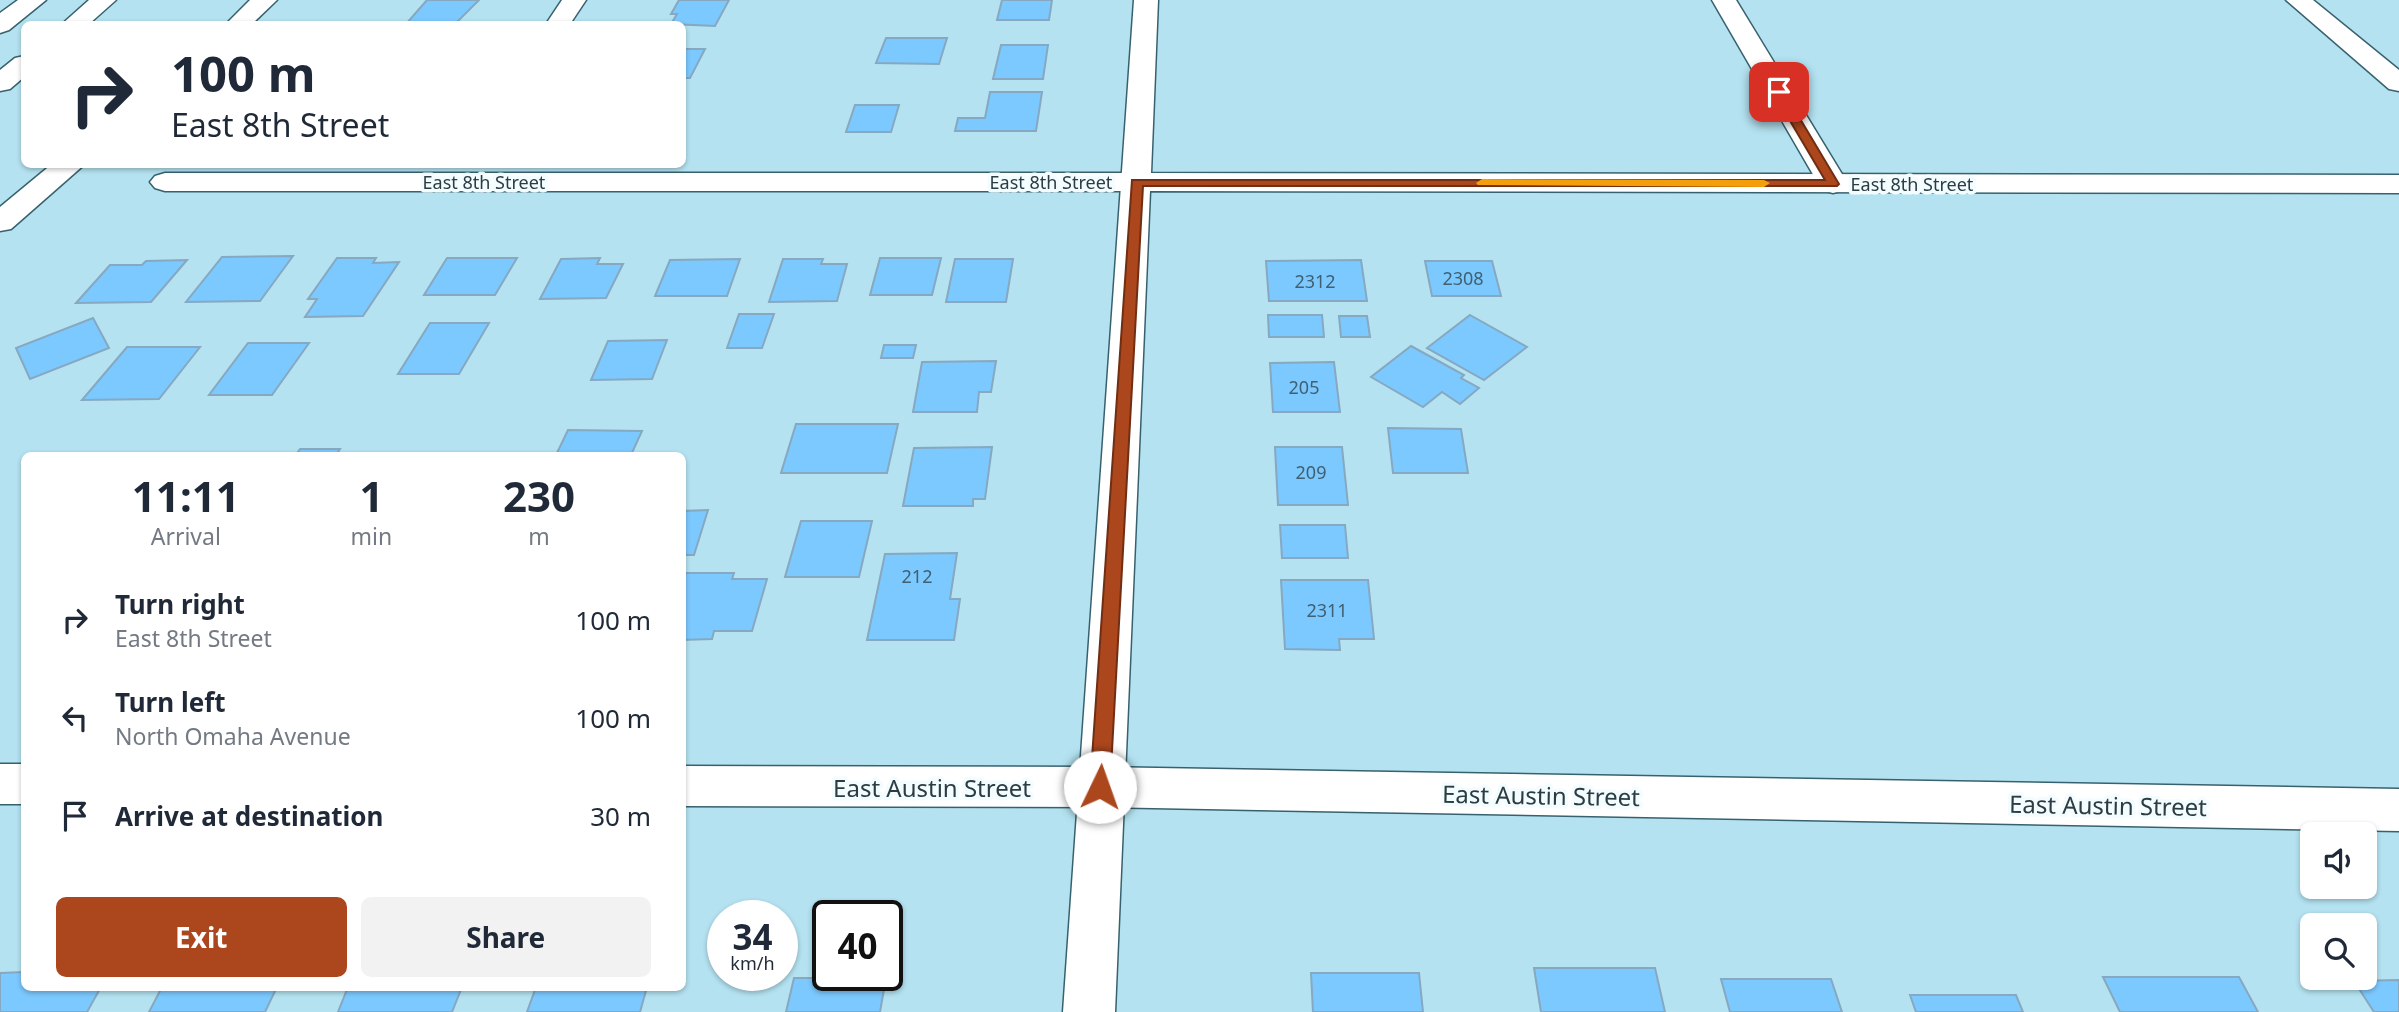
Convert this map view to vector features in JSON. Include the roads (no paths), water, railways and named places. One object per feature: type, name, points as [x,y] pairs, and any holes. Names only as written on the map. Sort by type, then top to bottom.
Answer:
[{"type":"main road","points":[[0,25],[34,0]]},
{"type":"main road","points":[[78,21],[104,0]]},
{"type":"main road","points":[[240,21],[265,0]]},
{"type":"main road","points":[[560,21],[574,0]]},
{"type":"main road","points":[[1089,1012],[1146,0]]},
{"type":"main road","points":[[1724,0],[1833,184]]},
{"type":"main road","points":[[2298,0],[2399,83]]},
{"type":"main road","points":[[0,83],[21,66]]},
{"type":"main road","points":[[0,222],[66,168]]},
{"type":"main road","name":"East 8th Street","points":[[165,182],[457,173],[1137,182],[2399,184]]},
{"type":"main road","points":[[0,784],[21,784]]},
{"type":"main road","name":"East Austin Street","points":[[686,786],[1100,787],[2399,810]]}]
